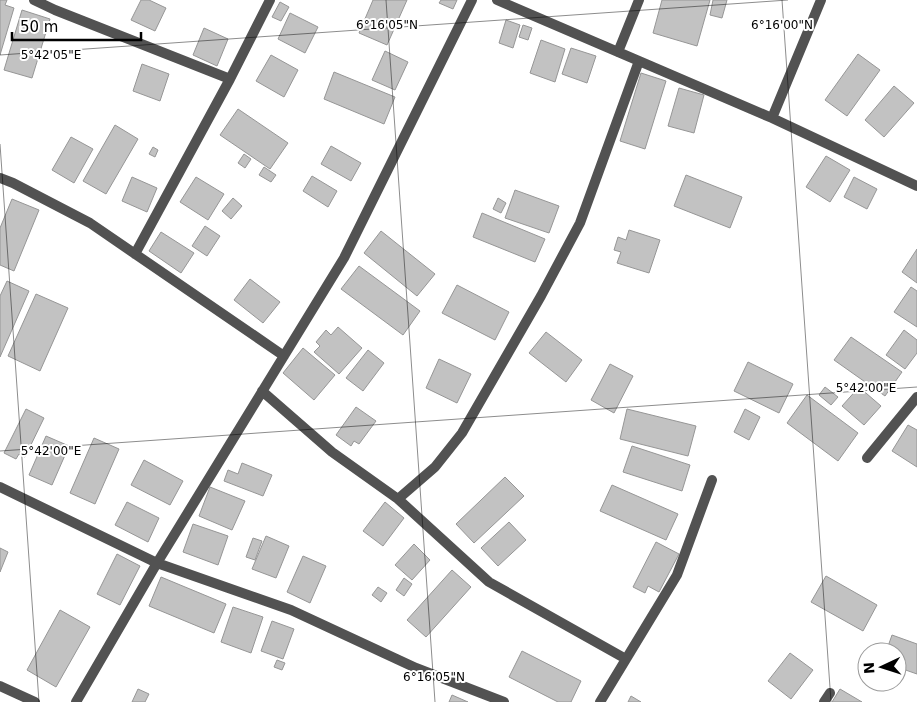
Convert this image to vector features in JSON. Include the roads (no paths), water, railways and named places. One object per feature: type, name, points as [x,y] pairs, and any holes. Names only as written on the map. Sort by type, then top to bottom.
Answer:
[{"type":"street","points":[[34,0],[230,80]]},
{"type":"street","points":[[135,254],[230,80],[270,0]]},
{"type":"street","points":[[76,702],[157,563],[344,258],[472,0]]},
{"type":"street","points":[[497,0],[772,118],[917,186]]},
{"type":"street","points":[[618,52],[639,0]]},
{"type":"street","points":[[772,118],[820,0]]},
{"type":"street","points":[[398,499],[435,467],[462,432],[541,296],[580,223],[639,61]]},
{"type":"street","points":[[0,178],[90,223],[284,356]]},
{"type":"street","points":[[262,391],[332,452],[398,499],[489,582],[626,659]]},
{"type":"street","points":[[867,458],[917,398]]},
{"type":"street","points":[[600,702],[677,575],[712,480]]},
{"type":"street","points":[[0,487],[157,563],[291,610],[416,668],[504,702]]},
{"type":"street","points":[[0,686],[35,702]]}]
